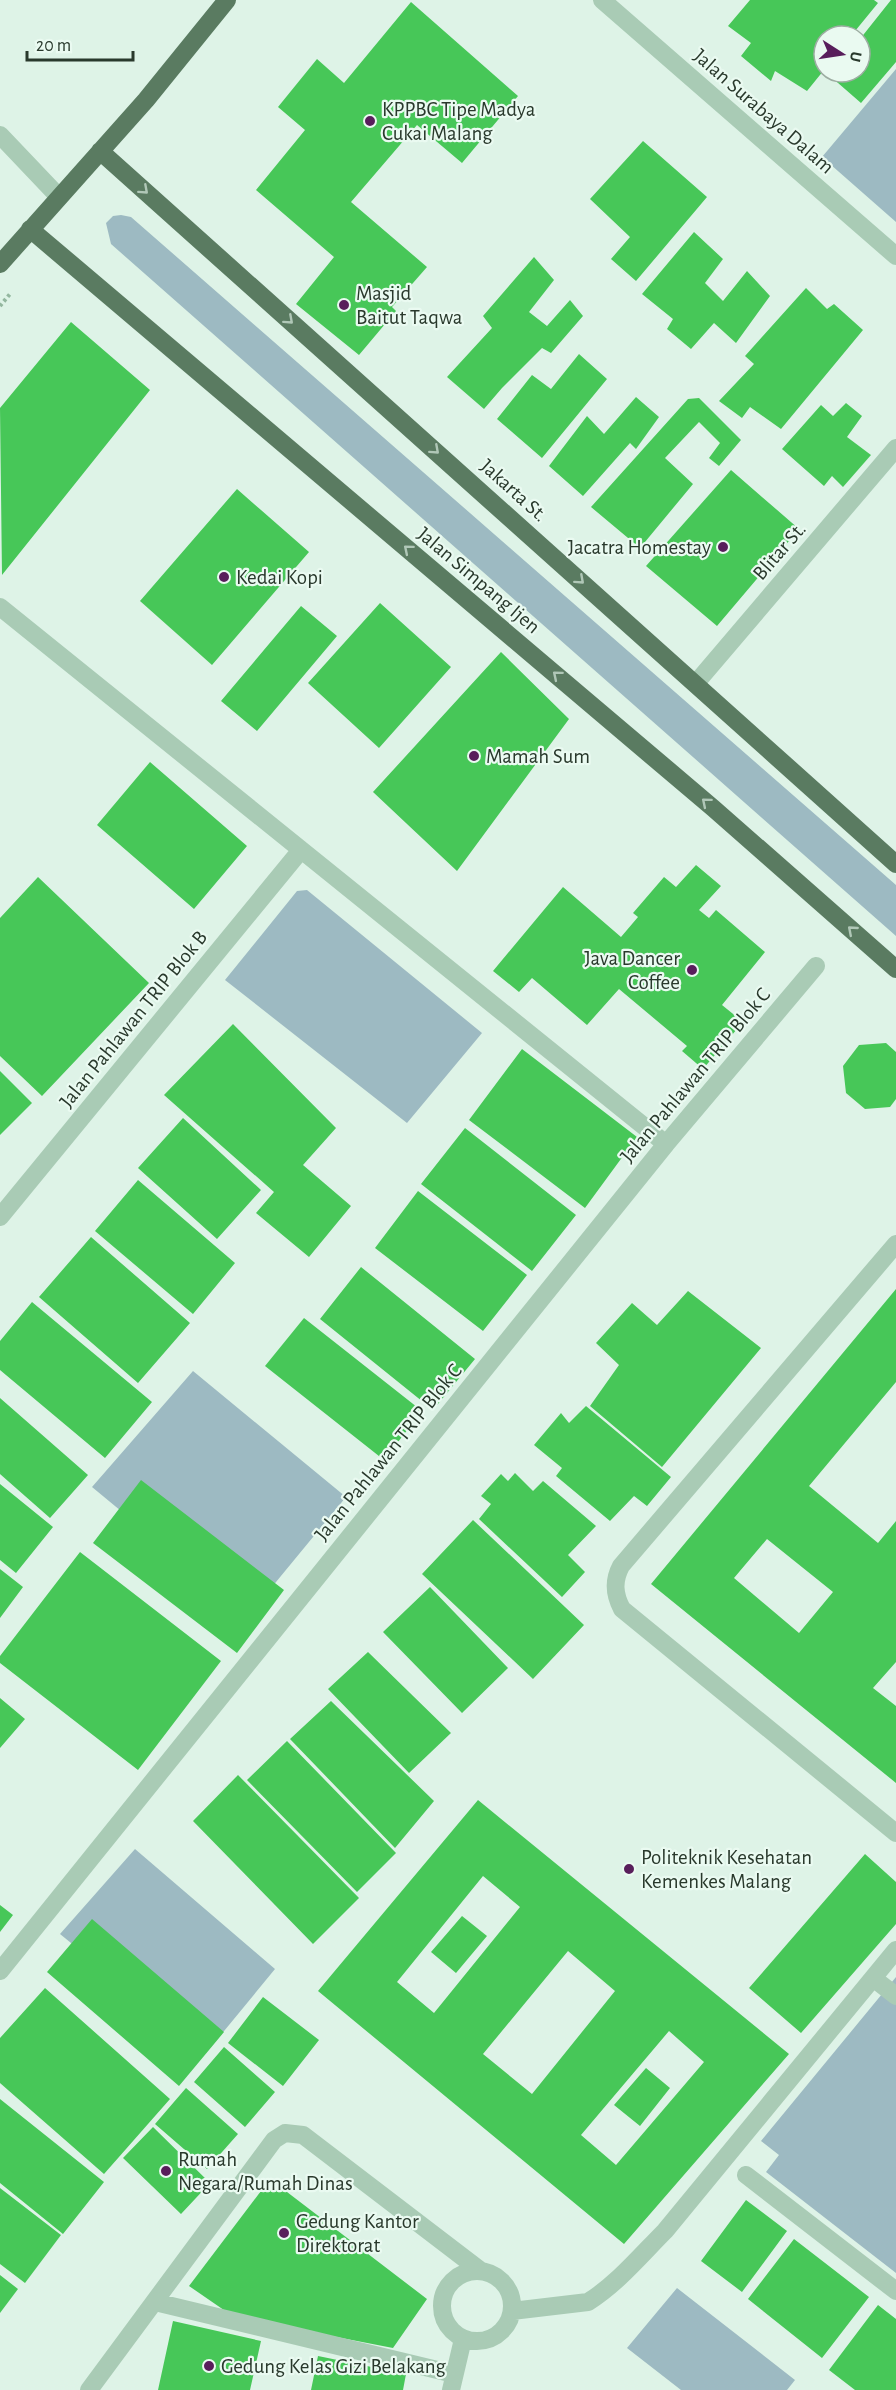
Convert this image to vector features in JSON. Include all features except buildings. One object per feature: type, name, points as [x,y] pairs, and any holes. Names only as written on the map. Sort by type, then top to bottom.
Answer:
[{"type":"main road","points":[[0,264],[146,100],[227,0]]},
{"type":"main road","name":"Jakarta St.","points":[[100,151],[896,864]]},
{"type":"main road","name":"Jalan Simpang Ijen","points":[[30,229],[695,792],[896,969]]},
{"type":"street","name":"Jalan Surabaya Dalam","points":[[602,0],[896,256]]},
{"type":"street","points":[[0,135],[59,197]]},
{"type":"street","name":"Blitar St.","points":[[696,683],[896,448]]},
{"type":"street","points":[[0,607],[666,1144]]},
{"type":"street","name":"Jalan Pahlawan TRIP Blok B","points":[[0,1217],[302,850]]},
{"type":"street","name":"Jalan Pahlawan TRIP Blok C","points":[[0,1971],[666,1144],[816,966]]},
{"type":"street","points":[[896,1244],[621,1566],[616,1575],[615,1588],[622,1609],[896,1833]]},
{"type":"street","points":[[512,2311],[588,2302],[599,2296],[664,2231],[896,1950]]},
{"type":"street","points":[[873,1978],[896,1996]]},
{"type":"street","points":[[89,2390],[274,2140],[285,2133],[303,2135],[481,2271],[500,2281],[508,2289],[512,2311],[509,2321],[495,2337],[485,2341],[464,2339],[454,2333],[442,2314],[445,2292],[460,2276],[481,2271]]},
{"type":"street","points":[[746,2175],[896,2291]]},
{"type":"street","points":[[155,2302],[453,2382],[464,2339]]},
{"type":"path","points":[[0,306],[10,294]]},
{"type":"shaded area","points":[[896,69],[896,222],[822,157]]},
{"type":"shaded area","points":[[113,216],[131,217],[896,885],[896,936],[111,244],[106,223]]},
{"type":"shaded area","points":[[307,890],[482,1033],[407,1123],[225,980],[297,891]]},
{"type":"shaded area","points":[[193,1371],[346,1497],[248,1616],[92,1487]]},
{"type":"shaded area","points":[[135,1849],[275,1969],[206,2053],[60,1934]]},
{"type":"shaded area","points":[[896,1977],[896,2273],[766,2172],[779,2155],[761,2141]]},
{"type":"shaded area","points":[[677,2288],[795,2380],[787,2390],[681,2390],[627,2348]]},
{"type":"place","name":"KPPBC Tipe Madya Cukai Malang","points":[[370,121]]},
{"type":"place","name":"Masjid Baitut Taqwa","points":[[344,305]]},
{"type":"place","name":"Jacatra Homestay","points":[[723,547]]},
{"type":"place","name":"Kedai Kopi","points":[[224,577]]},
{"type":"place","name":"Mamah Sum","points":[[474,756]]},
{"type":"place","name":"Java Dancer Coffee","points":[[692,970]]},
{"type":"place","name":"Politeknik Kesehatan Kemenkes Malang","points":[[629,1869]]},
{"type":"place","name":"Rumah Negara/Rumah Dinas","points":[[166,2171]]},
{"type":"place","name":"Gedung Kantor Direktorat","points":[[284,2233]]},
{"type":"place","name":"Gedung Kelas Gizi Belakang","points":[[209,2366]]}]
